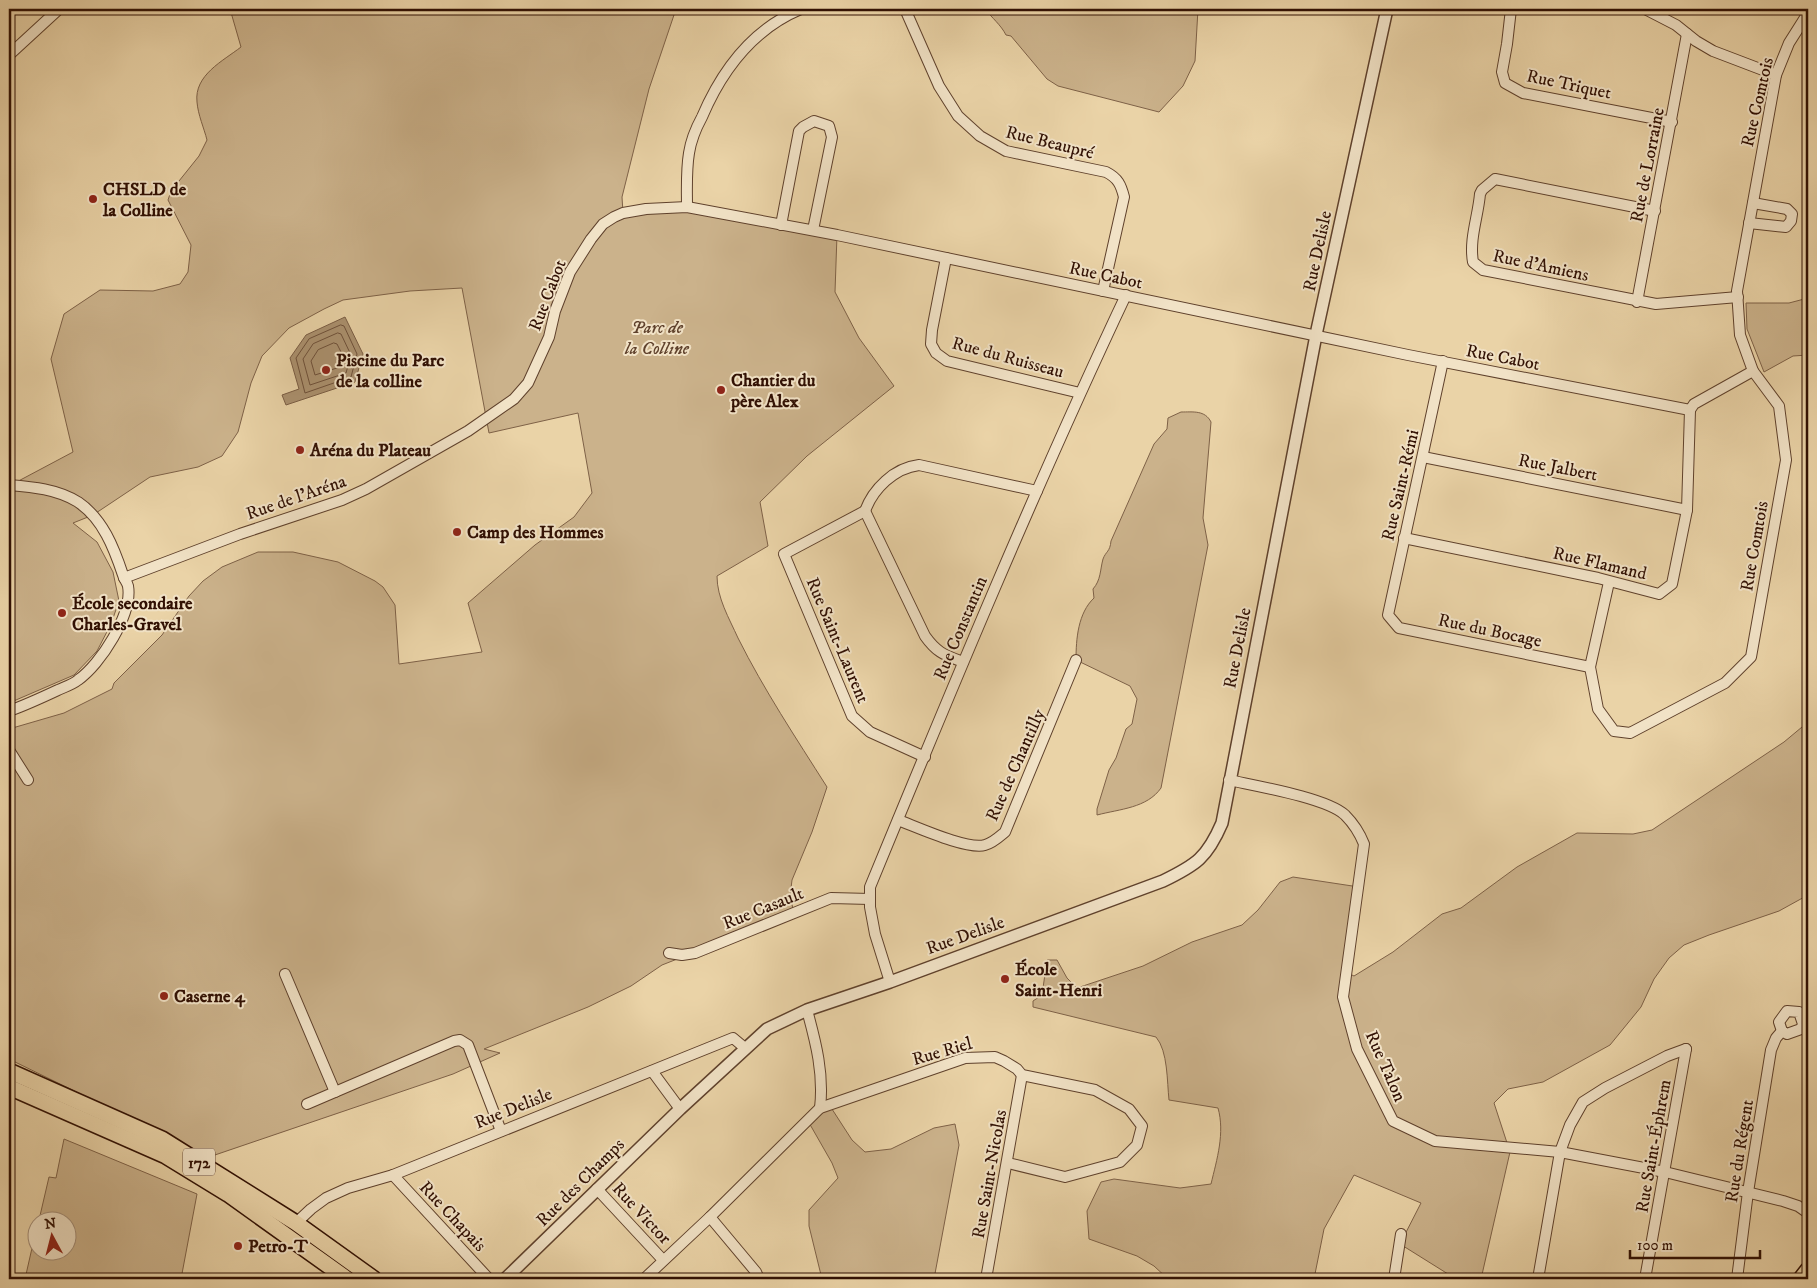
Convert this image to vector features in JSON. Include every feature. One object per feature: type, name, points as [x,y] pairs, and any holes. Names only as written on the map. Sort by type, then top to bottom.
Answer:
[{"type":"main road","name":"172","points":[[9,1071],[162,1139],[296,1223],[374,1279]]},
{"type":"main road","name":"172","points":[[9,1087],[166,1156],[228,1194],[347,1279]]},
{"type":"main road","points":[[1801,1279],[1808,1270]]},
{"type":"street","points":[[9,55],[59,9]]},
{"type":"street","points":[[688,207],[687,171],[689,151],[694,132],[708,100],[739,54],[768,27],[784,16],[801,9]]},
{"type":"street","name":"Rue Beaupré","points":[[905,9],[939,86],[958,116],[980,136],[1006,151],[1106,172],[1116,178],[1121,186],[1124,197],[1103,291]]},
{"type":"street","name":"Rue Delisle","points":[[790,1016],[890,982],[1163,881],[1195,865],[1210,848],[1220,828],[1317,335],[1387,9]]},
{"type":"street","name":"Rue Triquet","points":[[1511,9],[1502,72],[1505,83],[1523,92],[1672,122]]},
{"type":"street","points":[[1644,9],[1676,26],[1713,51],[1776,75]]},
{"type":"street","name":"Rue Comtois","points":[[1590,667],[1598,709],[1614,731],[1630,733],[1725,683],[1751,657],[1786,460],[1778,406],[1753,371],[1740,334],[1737,291],[1776,75],[1789,43],[1808,13]]},
{"type":"street","name":"Rue de Lorraine","points":[[1637,302],[1687,34]]},
{"type":"street","points":[[781,225],[799,131],[808,123],[814,121],[829,126],[832,137],[813,230]]},
{"type":"street","name":"Rue d'Amiens","points":[[1655,211],[1496,179],[1482,190],[1474,224],[1471,252],[1473,262],[1483,270],[1637,302],[1656,304],[1738,297]]},
{"type":"street","points":[[1749,223],[1786,227],[1791,221],[1792,214],[1787,209],[1752,203]]},
{"type":"street","name":"Rue Cabot","points":[[535,370],[549,336],[555,311],[570,272],[586,244],[603,224],[623,213],[646,209],[688,207],[813,230],[1443,361],[1690,410]]},
{"type":"street","name":"Rue du Ruisseau","points":[[946,258],[932,330],[931,344],[936,353],[947,361],[1080,392]]},
{"type":"street","name":"Rue Constantin","points":[[890,982],[875,934],[870,907],[870,887],[963,662],[1037,490],[1080,392],[1126,295]]},
{"type":"street","name":"Rue Saint-Rémi","points":[[1388,615],[1404,538],[1424,457],[1443,361]]},
{"type":"street","name":"Rue de l'Aréna","points":[[124,578],[240,534],[342,500],[366,489],[468,432],[514,398],[528,383],[535,370]]},
{"type":"street","points":[[1690,410],[1694,404],[1753,371]]},
{"type":"street","name":"Rue Flamand","points":[[1404,538],[1598,578],[1659,594],[1672,584],[1687,510],[1690,410]]},
{"type":"street","name":"Rue Jalbert","points":[[1424,457],[1687,510]]},
{"type":"street","points":[[963,662],[941,654],[925,636],[865,511],[870,499],[896,473],[908,466],[914,465],[924,465],[1037,490]]},
{"type":"street","points":[[9,485],[50,490],[79,503],[93,515],[109,539],[128,585],[123,613],[111,644],[101,658],[78,681],[9,711]]},
{"type":"street","name":"Rue Saint-Laurent","points":[[865,511],[784,554],[852,716],[870,732],[925,757]]},
{"type":"street","points":[[1590,667],[1609,582]]},
{"type":"street","name":"Rue du Bocage","points":[[1388,615],[1399,628],[1590,667]]},
{"type":"street","name":"Rue de Chantilly","points":[[898,820],[968,845],[976,846],[985,845],[1005,832],[1076,660]]},
{"type":"street","points":[[9,750],[28,780]]},
{"type":"street","name":"Rue Talon","points":[[1229,780],[1317,801],[1344,814],[1364,844],[1343,997],[1357,1049],[1393,1121],[1435,1141],[1560,1152],[1665,1172],[1798,1206],[1808,1213]]},
{"type":"street","name":"Rue Casault","points":[[669,953],[682,955],[695,953],[831,898],[870,899]]},
{"type":"street","points":[[285,974],[334,1092]]},
{"type":"street","points":[[807,1010],[817,1048],[822,1092],[820,1108]]},
{"type":"street","name":"Rue des Champs","points":[[504,1279],[745,1048],[767,1029],[790,1016]]},
{"type":"street","name":"Rue du Régent","points":[[1737,1279],[1748,1192],[1771,1050],[1782,1030]]},
{"type":"street","name":"Rue Delisle","points":[[296,1223],[326,1198],[348,1188],[392,1175],[732,1038],[745,1048]]},
{"type":"street","points":[[307,1104],[460,1040],[468,1046],[502,1131]]},
{"type":"street","name":"Rue Saint-Éphrem","points":[[1560,1152],[1570,1125],[1584,1102],[1593,1094],[1667,1056],[1686,1049],[1645,1279]]},
{"type":"street","name":"Rue Riel","points":[[644,1279],[710,1217],[820,1108],[964,1058],[995,1057],[1017,1069],[1022,1075],[1095,1090],[1129,1109],[1142,1126],[1137,1145],[1120,1162],[1065,1177],[1008,1163]]},
{"type":"street","points":[[652,1071],[680,1109]]},
{"type":"street","name":"Rue Saint-Nicolas","points":[[986,1279],[1008,1163],[1022,1075]]},
{"type":"street","points":[[1538,1279],[1560,1152]]},
{"type":"street","name":"Rue Chapais","points":[[392,1175],[489,1279]]},
{"type":"street","name":"Rue Victor","points":[[597,1189],[663,1260]]},
{"type":"street","points":[[710,1217],[756,1272],[758,1279]]},
{"type":"street","points":[[1394,1279],[1401,1234]]},
{"type":"green space","name":"Parc de la Colline","points":[[230,9],[676,9],[649,89],[622,197],[623,213],[687,207],[837,235],[835,292],[859,338],[894,386],[807,456],[760,502],[768,546],[717,576],[724,608],[738,638],[781,714],[827,787],[812,832],[792,880],[790,896],[794,913],[662,965],[631,986],[588,1007],[484,1049],[500,1053],[453,1074],[209,1157],[9,1059],[9,729],[64,713],[112,689],[114,683],[162,635],[189,596],[203,581],[222,567],[258,552],[293,552],[338,562],[383,587],[395,605],[399,664],[482,652],[468,603],[535,545],[574,517],[592,493],[578,413],[489,433],[462,288],[410,291],[343,300],[289,328],[262,356],[251,383],[238,432],[222,456],[198,467],[150,477],[93,515],[73,523],[97,542],[113,572],[119,601],[111,624],[97,651],[74,675],[9,703],[9,486],[73,452],[51,359],[64,314],[100,290],[153,291],[180,284],[188,272],[191,245],[168,200],[171,191],[199,156],[207,140],[197,102],[197,92],[200,84],[218,63],[241,47]]},
{"type":"green space","points":[[985,9],[1198,9],[1195,61],[1183,86],[1159,112],[1058,86],[1047,79],[1011,36],[1006,35]]},
{"type":"green space","points":[[1808,298],[1808,355],[1793,356],[1764,372],[1747,329],[1746,303],[1789,303]]},
{"type":"green space","points":[[1181,412],[1194,412],[1205,415],[1211,422],[1203,518],[1208,545],[1161,788],[1155,795],[1141,804],[1097,815],[1097,809],[1109,770],[1116,758],[1126,729],[1132,724],[1137,699],[1130,686],[1076,660],[1079,627],[1084,611],[1094,598],[1093,589],[1099,578],[1103,559],[1110,547],[1154,444],[1167,429],[1168,418]]},
{"type":"green space","points":[[1808,722],[1808,895],[1779,911],[1684,945],[1669,958],[1654,979],[1641,1007],[1610,1045],[1543,1082],[1508,1089],[1494,1103],[1510,1152],[1481,1279],[1456,1279],[1400,1244],[1421,1203],[1354,1175],[1324,1229],[1314,1279],[1168,1279],[1154,1266],[1137,1256],[1089,1239],[1087,1211],[1101,1182],[1114,1179],[1180,1188],[1211,1184],[1219,1146],[1220,1117],[1218,1108],[1169,1100],[1165,1058],[1156,1037],[1033,1007],[1033,1001],[1042,995],[1047,960],[1057,960],[1067,978],[1077,988],[1143,966],[1192,942],[1242,925],[1258,910],[1280,882],[1293,877],[1359,887],[1350,974],[1354,976],[1393,952],[1442,914],[1461,908],[1517,867],[1577,833],[1633,834],[1652,830],[1784,742]]},
{"type":"green space","points":[[830,1106],[852,1140],[865,1152],[891,1149],[934,1128],[955,1124],[959,1145],[934,1279],[822,1279],[809,1226],[809,1210],[838,1178],[832,1163],[808,1121]]},
{"type":"green space","points":[[64,1139],[197,1194],[181,1279],[25,1279],[29,1260],[78,1260],[78,1210],[41,1210],[49,1177],[56,1178]]},
{"type":"water","name":"Piscine du Parc de la colline","points":[[345,317],[363,354],[355,382],[286,405],[282,395],[299,389],[290,358],[306,335]]},
{"type":"place","name":"CHSLD de la Colline","points":[[93,199]]},
{"type":"place","name":"Piscine du Parc de la colline","points":[[326,370]]},
{"type":"place","name":"Chantier du père Alex","points":[[721,390]]},
{"type":"place","name":"Aréna du Plateau","points":[[300,450]]},
{"type":"place","name":"Camp des Hommes","points":[[457,532]]},
{"type":"place","name":"École secondaire Charles-Gravel","points":[[62,613]]},
{"type":"place","name":"École Saint-Henri","points":[[1005,979]]},
{"type":"place","name":"Caserne 4","points":[[164,996]]},
{"type":"place","name":"Petro-T","points":[[238,1246]]}]
